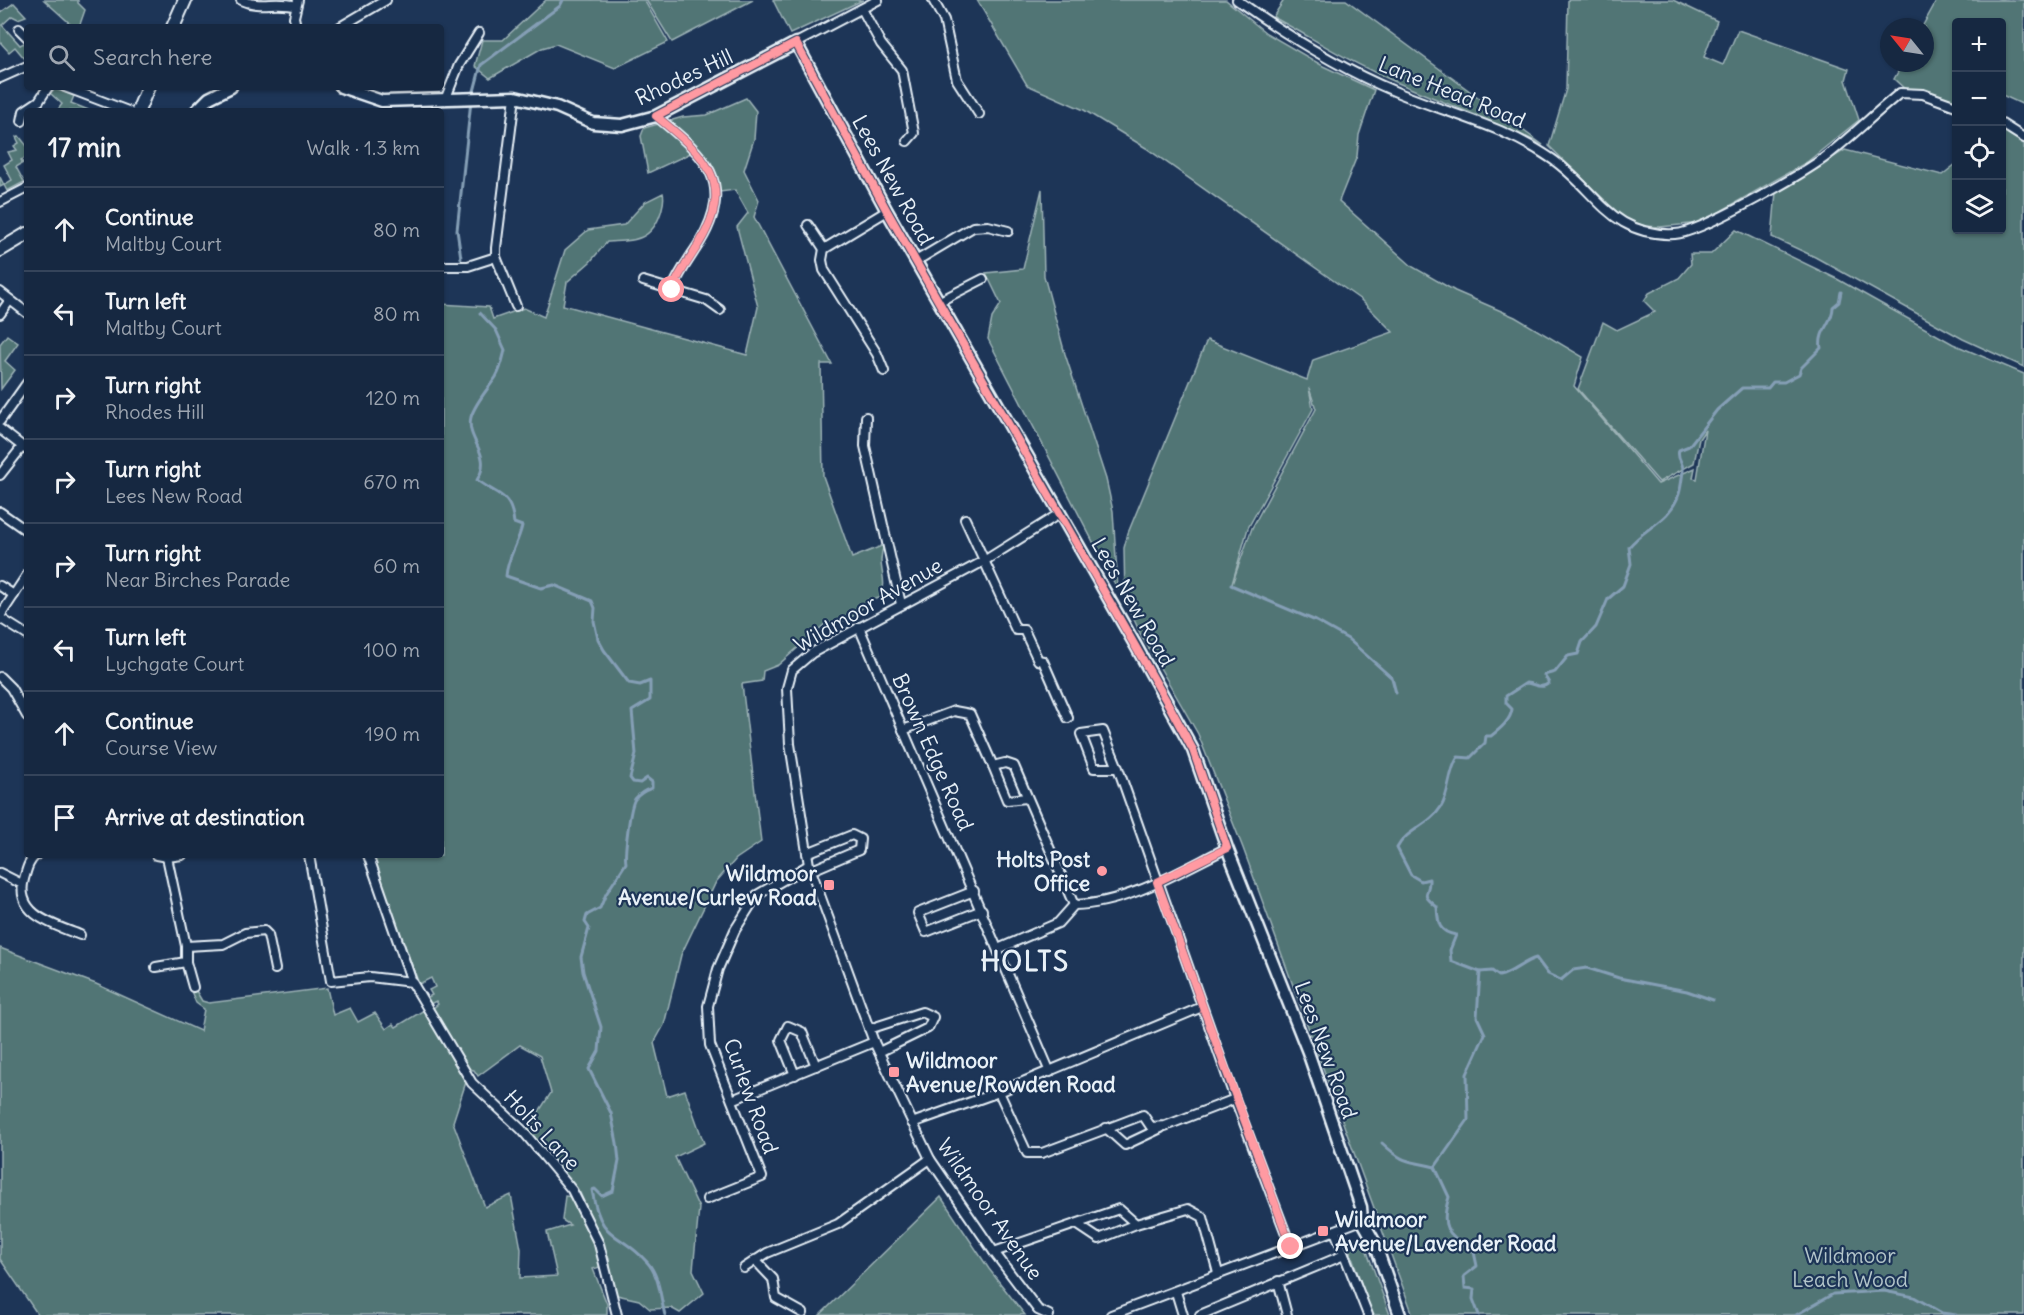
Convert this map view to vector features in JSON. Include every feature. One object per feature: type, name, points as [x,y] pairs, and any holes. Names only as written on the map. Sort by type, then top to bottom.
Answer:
[{"type":"main road","points":[[174,24],[185,0]]},
{"type":"main road","points":[[139,108],[147,90]]},
{"type":"main road","points":[[0,250],[24,236]]},
{"type":"street","points":[[240,0],[252,5],[279,1],[297,3],[296,24]]},
{"type":"street","points":[[345,24],[386,0]]},
{"type":"street","points":[[796,43],[878,0]]},
{"type":"street","points":[[933,0],[944,20],[957,80],[979,114]]},
{"type":"street","name":"Lane Head Road","points":[[1237,0],[1269,23],[1335,61],[1394,91],[1519,137],[1555,160],[1622,224],[1637,231],[1676,234],[1719,218],[1823,158],[1900,93],[1923,94],[1952,105]]},
{"type":"street","points":[[862,9],[881,44],[902,70],[914,133],[907,141]]},
{"type":"street","points":[[19,29],[24,34]]},
{"type":"street","points":[[451,99],[459,65],[479,33]]},
{"type":"street","name":"Rhodes Hill","points":[[350,90],[382,101],[515,97],[543,102],[584,120],[608,125],[622,125],[656,116],[796,43]]},
{"type":"street","name":"Lees New Road","points":[[796,43],[887,211],[1193,750],[1227,848],[1308,1053],[1360,1207],[1362,1220],[1375,1243],[1400,1315]]},
{"type":"street","points":[[0,78],[24,67]]},
{"type":"street","points":[[29,108],[39,102],[46,90]]},
{"type":"street","points":[[73,90],[120,108]]},
{"type":"street","points":[[199,108],[209,98],[224,90]]},
{"type":"street","points":[[515,97],[496,257],[516,306]]},
{"type":"street","points":[[22,121],[24,111]]},
{"type":"street","points":[[656,116],[698,150],[710,166],[717,195],[714,214],[701,241],[679,272],[672,290]]},
{"type":"street","points":[[2004,126],[2024,138]]},
{"type":"street","points":[[0,202],[24,190]]},
{"type":"street","points":[[824,249],[887,211]]},
{"type":"street","points":[[808,225],[824,249],[822,260],[824,270],[878,354],[884,371]]},
{"type":"street","points":[[916,261],[974,227],[988,226],[1008,231]]},
{"type":"street","points":[[444,266],[468,266],[496,257]]},
{"type":"street","points":[[940,301],[983,279]]},
{"type":"street","points":[[643,282],[706,300],[720,309]]},
{"type":"street","points":[[0,292],[24,311]]},
{"type":"street","points":[[0,314],[10,300]]},
{"type":"street","points":[[0,420],[24,387]]},
{"type":"street","points":[[866,417],[865,446],[902,604]]},
{"type":"street","points":[[0,429],[24,447]]},
{"type":"street","points":[[0,475],[24,449]]},
{"type":"street","points":[[0,513],[24,529]]},
{"type":"street","name":"Wildmoor Avenue","points":[[1048,1315],[1038,1310],[994,1252],[930,1159],[874,1042],[811,868],[787,717],[789,678],[802,660],[984,561],[1059,514]]},
{"type":"street","points":[[965,519],[1016,630],[1024,630],[1038,660],[1043,661],[1068,718]]},
{"type":"street","points":[[24,580],[0,617],[24,633]]},
{"type":"street","points":[[0,586],[14,595]]},
{"type":"street","name":"Brown Edge Road","points":[[859,627],[1050,1072]]},
{"type":"street","points":[[0,677],[16,696],[24,711]]},
{"type":"street","points":[[903,730],[954,711],[970,714],[1006,800],[1027,798]]},
{"type":"street","points":[[1118,768],[1094,768],[1081,734],[1103,731],[1118,768],[1235,1099],[1291,1247]]},
{"type":"street","points":[[993,765],[1005,763],[1014,766],[1074,905]]},
{"type":"street","points":[[807,853],[852,835],[860,839],[859,850],[811,868]]},
{"type":"street","points":[[999,949],[1058,922],[1074,905],[1096,904],[1157,882],[1227,848]]},
{"type":"street","points":[[33,858],[28,862],[22,884],[25,904],[36,917],[80,935]]},
{"type":"street","points":[[167,858],[186,946],[186,962],[193,987]]},
{"type":"street","points":[[310,858],[331,981],[370,977],[412,982]]},
{"type":"street","name":"Holts Lane","points":[[369,858],[412,982],[472,1083],[522,1130],[572,1190],[598,1244],[617,1315]]},
{"type":"street","name":"Curlew Road","points":[[707,1199],[762,1177],[710,1045],[708,1006],[718,969],[735,930],[757,895],[801,867],[811,868]]},
{"type":"street","points":[[0,873],[22,884]]},
{"type":"street","points":[[974,891],[918,914],[926,932],[982,910]]},
{"type":"street","points":[[186,946],[223,944],[245,933],[264,932],[268,936],[275,969]]},
{"type":"street","points":[[156,967],[186,962]]},
{"type":"street","points":[[912,1123],[1050,1072],[1202,1007]]},
{"type":"street","points":[[869,1029],[922,1012],[933,1017],[928,1028],[879,1052]]},
{"type":"street","points":[[795,1075],[781,1040],[788,1026],[802,1032],[816,1066]]},
{"type":"street","points":[[732,1100],[874,1042]]},
{"type":"street","points":[[999,1092],[1027,1153],[1042,1153],[1143,1114],[1151,1127],[1165,1126]]},
{"type":"street","points":[[1107,1128],[1125,1145],[1165,1126],[1235,1099]]},
{"type":"street","points":[[744,1268],[755,1260],[838,1224],[930,1159]]},
{"type":"street","points":[[994,1252],[1119,1209],[1136,1224]]},
{"type":"street","points":[[1078,1225],[1099,1239],[1136,1224],[1188,1209],[1203,1217],[1218,1273]]},
{"type":"street","points":[[1111,1315],[1362,1220]]},
{"type":"street","points":[[1335,1231],[1368,1315]]},
{"type":"street","points":[[1200,1315],[1344,1255]]},
{"type":"street","points":[[755,1260],[773,1279],[776,1298],[803,1313]]},
{"type":"street","points":[[1278,1281],[1287,1315]]},
{"type":"street","points":[[1176,1292],[1183,1315]]},
{"type":"green space","points":[[44,0],[78,0],[85,10],[80,24],[71,24]]},
{"type":"green space","points":[[546,0],[644,0],[668,42],[615,68],[556,44],[542,48],[490,78],[475,66],[482,40],[503,40]]},
{"type":"green space","points":[[646,0],[753,0],[672,42]]},
{"type":"green space","points":[[773,0],[863,0],[790,34]]},
{"type":"green space","name":"Wildmoor Leach Wood","points":[[977,0],[1226,0],[1266,33],[1323,66],[1374,90],[1359,135],[1357,156],[1339,201],[1413,267],[1455,291],[1515,317],[1583,357],[1574,386],[1658,484],[1695,468],[1693,478],[1697,479],[1705,430],[1699,439],[1694,463],[1659,482],[1578,389],[1603,322],[1617,330],[1655,312],[1644,301],[1649,293],[1679,278],[1691,264],[1690,254],[1711,254],[1736,230],[1837,279],[1953,344],[2024,374],[2024,1315],[1413,1315],[1243,848],[1198,734],[1140,633],[1125,599],[1124,548],[1128,533],[1207,340],[1307,380],[1313,360],[1393,332],[1361,300],[1146,148],[1084,110],[1027,85]],"holes":[[[1309,388],[1316,409],[1252,528],[1232,584],[1248,528],[1313,409]]]},
{"type":"green space","points":[[1284,0],[1346,0],[1543,145],[1361,66],[1273,17]]},
{"type":"green space","points":[[1568,0],[1673,0],[1717,21],[1704,57],[1723,65],[1738,30],[1849,69],[1846,80],[1859,120],[1807,162],[1700,223],[1660,227],[1644,226],[1621,216],[1549,146],[1566,89]]},
{"type":"green space","points":[[1937,0],[2024,0],[2024,105],[2006,97],[2006,18],[1952,18],[1952,102],[1905,89],[1894,79],[1898,72],[1934,72],[1934,18],[1927,18]]},
{"type":"green space","points":[[14,3],[26,16],[18,19],[12,16],[2,25],[20,45],[24,43],[24,58],[15,47],[9,52],[0,42],[0,13]]},
{"type":"green space","points":[[58,90],[74,96],[71,103],[84,108],[59,108],[62,104],[50,93]]},
{"type":"green space","points":[[746,98],[756,111],[754,139],[744,170],[759,200],[754,217],[832,364],[821,364],[823,476],[852,558],[884,545],[881,560],[884,585],[880,598],[868,600],[860,610],[844,621],[826,623],[778,665],[763,671],[762,681],[742,684],[761,842],[736,859],[716,882],[681,955],[664,1025],[654,1043],[667,1096],[685,1090],[704,1143],[675,1157],[699,1208],[693,1270],[704,1293],[680,1313],[671,1308],[650,1309],[639,1300],[617,1295],[612,1288],[609,1258],[580,1193],[527,1130],[551,1093],[540,1056],[520,1045],[478,1076],[474,1070],[466,1069],[432,1009],[438,1004],[436,1001],[430,1004],[426,998],[432,995],[429,990],[435,987],[431,978],[419,984],[372,858],[444,858],[444,304],[489,307],[493,319],[524,308],[544,317],[565,250],[588,230],[624,225],[645,202],[663,193],[662,209],[653,229],[634,240],[607,242],[590,262],[567,282],[563,305],[747,355],[758,307],[737,227],[748,213],[735,190],[712,193],[708,172],[695,151],[648,173],[641,136],[644,128],[683,117],[707,115]]},
{"type":"green space","points":[[2006,132],[2024,143],[2024,367],[1963,339],[1815,257],[1772,237],[1776,192],[1845,150],[1942,175],[1952,167],[1952,234],[2006,234]]},
{"type":"green space","points":[[19,136],[24,142],[24,158],[21,160],[23,163],[16,167],[24,182],[7,191],[4,185],[12,180],[4,165],[12,160],[8,152],[17,150],[14,146],[19,143],[16,137]]},
{"type":"green space","points":[[1042,189],[1044,276],[1065,354],[1106,479],[1113,511],[1118,590],[988,339],[992,318],[1001,304],[986,273],[1023,269]]},
{"type":"green space","points":[[7,335],[18,343],[5,361],[15,370],[1,389],[0,344]]},
{"type":"green space","points":[[0,948],[96,984],[200,1031],[204,1009],[196,1003],[191,991],[195,989],[202,1001],[209,1003],[327,988],[333,1015],[350,1008],[358,1022],[375,1013],[386,1029],[393,1024],[396,1027],[424,1010],[466,1082],[453,1122],[485,1207],[511,1195],[521,1249],[520,1278],[557,1276],[547,1232],[570,1225],[562,1220],[565,1196],[574,1197],[596,1242],[603,1266],[593,1269],[607,1304],[607,1315],[38,1315],[0,1259]]},
{"type":"green space","points":[[941,1197],[989,1269],[1025,1315],[820,1315]]},
{"type":"green space","points":[[1357,1238],[1363,1240],[1390,1315],[1372,1315],[1347,1242]]},
{"type":"waterway","points":[[473,95],[481,65],[560,6],[563,0]]},
{"type":"waterway","points":[[461,258],[457,230],[471,101]]},
{"type":"waterway","points":[[1713,1000],[1687,991],[1619,978],[1587,968],[1573,970],[1561,980],[1548,974],[1536,958],[1499,976],[1492,971],[1480,972],[1451,961],[1450,950],[1456,935],[1446,932],[1440,926],[1437,907],[1426,896],[1429,879],[1421,881],[1411,875],[1397,848],[1406,836],[1430,819],[1441,807],[1452,769],[1458,757],[1470,758],[1485,743],[1486,736],[1491,736],[1507,721],[1512,709],[1506,703],[1506,696],[1526,683],[1546,685],[1549,683],[1544,675],[1555,672],[1568,656],[1578,654],[1582,642],[1596,627],[1608,599],[1623,586],[1631,564],[1629,547],[1670,511],[1675,503],[1680,492],[1683,471],[1678,456],[1679,450],[1689,446],[1717,410],[1742,388],[1768,388],[1773,382],[1784,382],[1799,374],[1801,368],[1821,348],[1823,331],[1831,318],[1833,307],[1839,302],[1841,292]]},
{"type":"waterway","points":[[480,313],[496,330],[505,350],[498,374],[475,407],[470,425],[482,462],[477,480],[507,500],[514,523],[522,526],[508,563],[506,576],[541,588],[554,585],[592,601],[595,608],[594,621],[598,639],[604,650],[629,683],[640,685],[650,681],[650,700],[632,711],[636,754],[630,778],[633,782],[640,783],[647,778],[652,782],[652,788],[638,795],[633,803],[628,830],[626,863],[606,894],[600,908],[587,915],[585,922],[589,928],[581,957],[583,972],[601,1027],[599,1051],[589,1069],[611,1113],[619,1161],[613,1191],[602,1196],[595,1189],[592,1190],[600,1219],[606,1228],[637,1252],[655,1274],[665,1315]]},
{"type":"waterway","points":[[1231,585],[1316,621],[1348,639],[1392,678],[1396,693]]},
{"type":"waterway","points":[[1479,1315],[1473,1299],[1474,1289],[1465,1288],[1464,1276],[1477,1266],[1474,1252],[1448,1230],[1445,1217],[1449,1197],[1435,1167],[1468,1120],[1467,1074],[1485,1034],[1477,1017],[1480,972]]},
{"type":"waterway","points":[[1382,1143],[1402,1159],[1435,1167]]},
{"type":"waterway","points":[[1796,1315],[1833,1294],[1884,1291],[1914,1297],[1942,1313],[1956,1315]]},
{"type":"place","name":"Holts Post Office","points":[[1102,871]]},
{"type":"place","name":"Wildmoor Avenue/Curlew Road","points":[[829,885]]},
{"type":"place","name":"Wildmoor Avenue/Rowden Road","points":[[894,1072]]},
{"type":"place","name":"Wildmoor Avenue/Lavender Road","points":[[1323,1231]]},
{"type":"district","name":"HOLTS","points":[[1025,961]]},
{"type":"route","points":[[672,290],[679,272],[701,241],[714,214],[717,195],[710,166],[698,150],[656,116],[796,43],[887,211],[1193,750],[1227,848],[1157,882],[1291,1247]]}]
